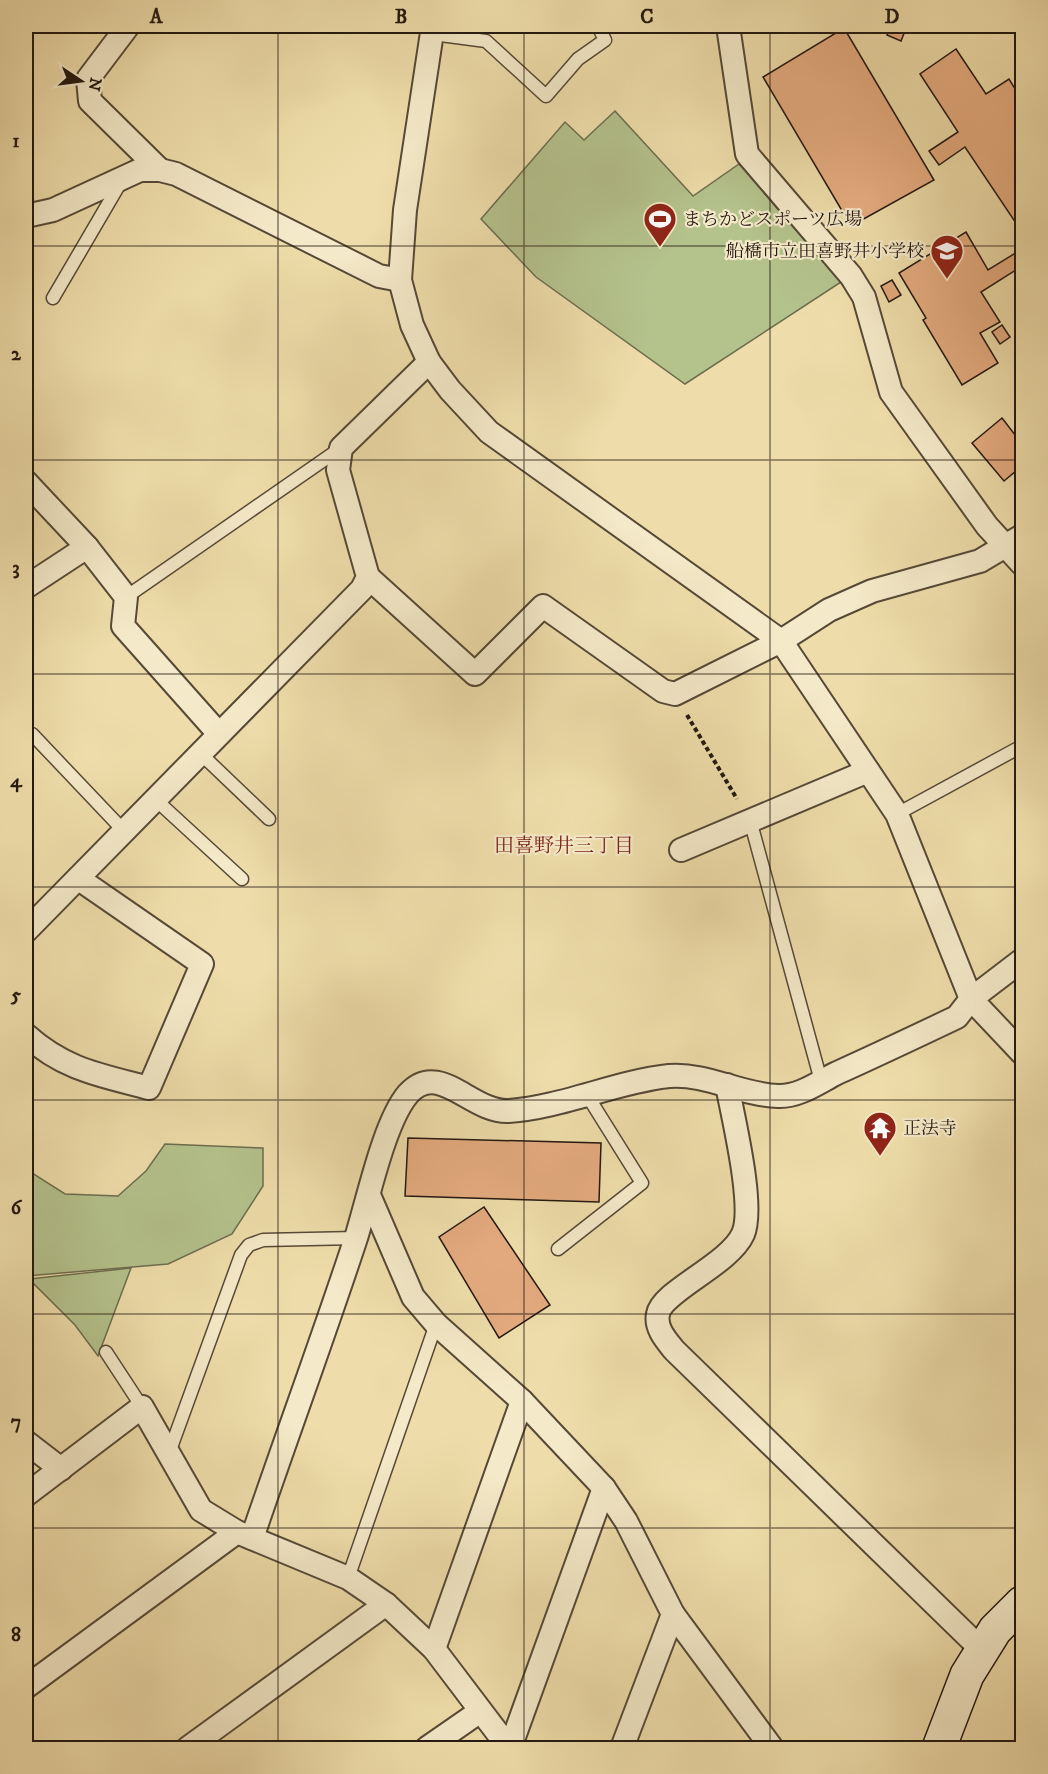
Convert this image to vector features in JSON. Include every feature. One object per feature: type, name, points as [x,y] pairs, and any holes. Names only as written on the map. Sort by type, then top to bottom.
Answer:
[{"type":"street","points":[[128,26],[88,79],[90,101],[160,170]]},
{"type":"street","points":[[728,26],[747,154],[851,276],[864,297],[891,392],[987,526],[1013,541],[1023,564]]},
{"type":"street","points":[[433,30],[405,210],[400,280],[412,325],[429,362],[450,390],[489,432],[781,641],[897,814],[971,999],[1023,1053]]},
{"type":"street","points":[[26,216],[53,210],[140,170],[160,170],[176,174],[380,276],[400,280]]},
{"type":"street","points":[[429,362],[341,448],[338,471],[368,577],[475,674],[543,606],[663,691],[675,694],[781,641],[830,610],[872,591],[980,561],[1013,541]]},
{"type":"street","points":[[26,482],[87,547],[126,597],[123,626],[219,734]]},
{"type":"street","points":[[26,587],[87,547]]},
{"type":"street","points":[[26,931],[356,598],[368,577]]},
{"type":"street","points":[[681,850],[868,771]]},
{"type":"street","points":[[26,1035],[47,1054],[80,1070],[148,1088],[202,964],[79,879]]},
{"type":"street","points":[[26,1687],[244,1535],[356,1238],[385,1140],[409,1092],[423,1084],[437,1081],[451,1086],[476,1104],[503,1111],[528,1110],[672,1076],[696,1078],[779,1096],[794,1095],[957,1017],[971,999],[1023,960]]},
{"type":"street","points":[[727,1085],[747,1204],[743,1233],[725,1257],[664,1301],[657,1315],[662,1334],[674,1350],[982,1650]]},
{"type":"street","points":[[369,1196],[413,1297],[436,1324],[522,1401],[604,1488],[626,1521],[673,1614],[772,1748]]},
{"type":"street","points":[[434,1649],[522,1401]]},
{"type":"street","points":[[26,1495],[142,1407],[201,1510],[244,1535],[348,1578],[386,1604],[434,1649],[479,1712],[510,1749]]},
{"type":"street","points":[[26,1442],[61,1468]]},
{"type":"street","points":[[510,1749],[604,1488]]},
{"type":"street","points":[[939,1749],[967,1675],[995,1630],[1023,1603]]},
{"type":"street","points":[[188,1749],[386,1604]]},
{"type":"street","points":[[621,1749],[673,1614]]},
{"type":"street","points":[[427,1749],[479,1712]]},
{"type":"lane","points":[[433,30],[486,41],[546,96],[578,59],[605,40],[598,26]]},
{"type":"lane","points":[[53,298],[123,179]]},
{"type":"lane","points":[[126,597],[341,448]]},
{"type":"lane","points":[[32,734],[124,832]]},
{"type":"lane","points":[[897,814],[1023,746]]},
{"type":"lane","points":[[201,753],[269,819]]},
{"type":"lane","points":[[156,800],[242,879]]},
{"type":"lane","points":[[750,820],[821,1081]]},
{"type":"lane","points":[[558,1250],[642,1183],[587,1095]]},
{"type":"lane","points":[[168,1455],[241,1255],[249,1245],[263,1240],[356,1238]]},
{"type":"lane","points":[[348,1578],[436,1324]]},
{"type":"lane","points":[[106,1352],[142,1407]]},
{"type":"path","points":[[675,694],[750,820]]},
{"type":"green space","name":"まちかどスポーツ広場","points":[[615,111],[693,196],[739,164],[841,282],[685,384],[536,277],[481,219],[565,122],[584,140]]},
{"type":"green space","points":[[165,1144],[263,1148],[263,1186],[232,1234],[168,1264],[26,1276],[26,1169],[65,1194],[118,1196],[146,1171]]},
{"type":"green space","points":[[131,1268],[98,1356],[75,1325],[29,1279]]},
{"type":"building","points":[[890,26],[905,31],[901,41],[887,35]]},
{"type":"building","points":[[844,28],[934,180],[851,226],[763,77]]},
{"type":"building","points":[[956,49],[986,94],[1009,79],[1022,100],[1022,138],[1015,143],[1022,154],[1022,232],[965,147],[939,165],[929,151],[958,132],[920,74]]},
{"type":"building","points":[[966,232],[988,270],[1022,249],[1022,266],[981,292],[1000,322],[980,333],[998,363],[962,385],[923,320],[926,318],[899,273]]},
{"type":"building","points":[[892,280],[901,295],[889,302],[881,286]]},
{"type":"building","points":[[1002,325],[1010,337],[1000,344],[992,332]]},
{"type":"building","points":[[1002,418],[1022,444],[1022,466],[1004,481],[972,443]]},
{"type":"building","points":[[408,1138],[601,1143],[599,1202],[405,1196]]},
{"type":"building","points":[[484,1207],[550,1305],[499,1338],[439,1237]]},
{"type":"place","name":"まちかどスポーツ広場","points":[[660,248]]},
{"type":"place","name":"船橋市立田喜野井小学校","points":[[947,280]]},
{"type":"place","name":"正法寺","points":[[880,1157]]},
{"type":"district","name":"田喜野井三丁目","points":[[564,845]]}]
